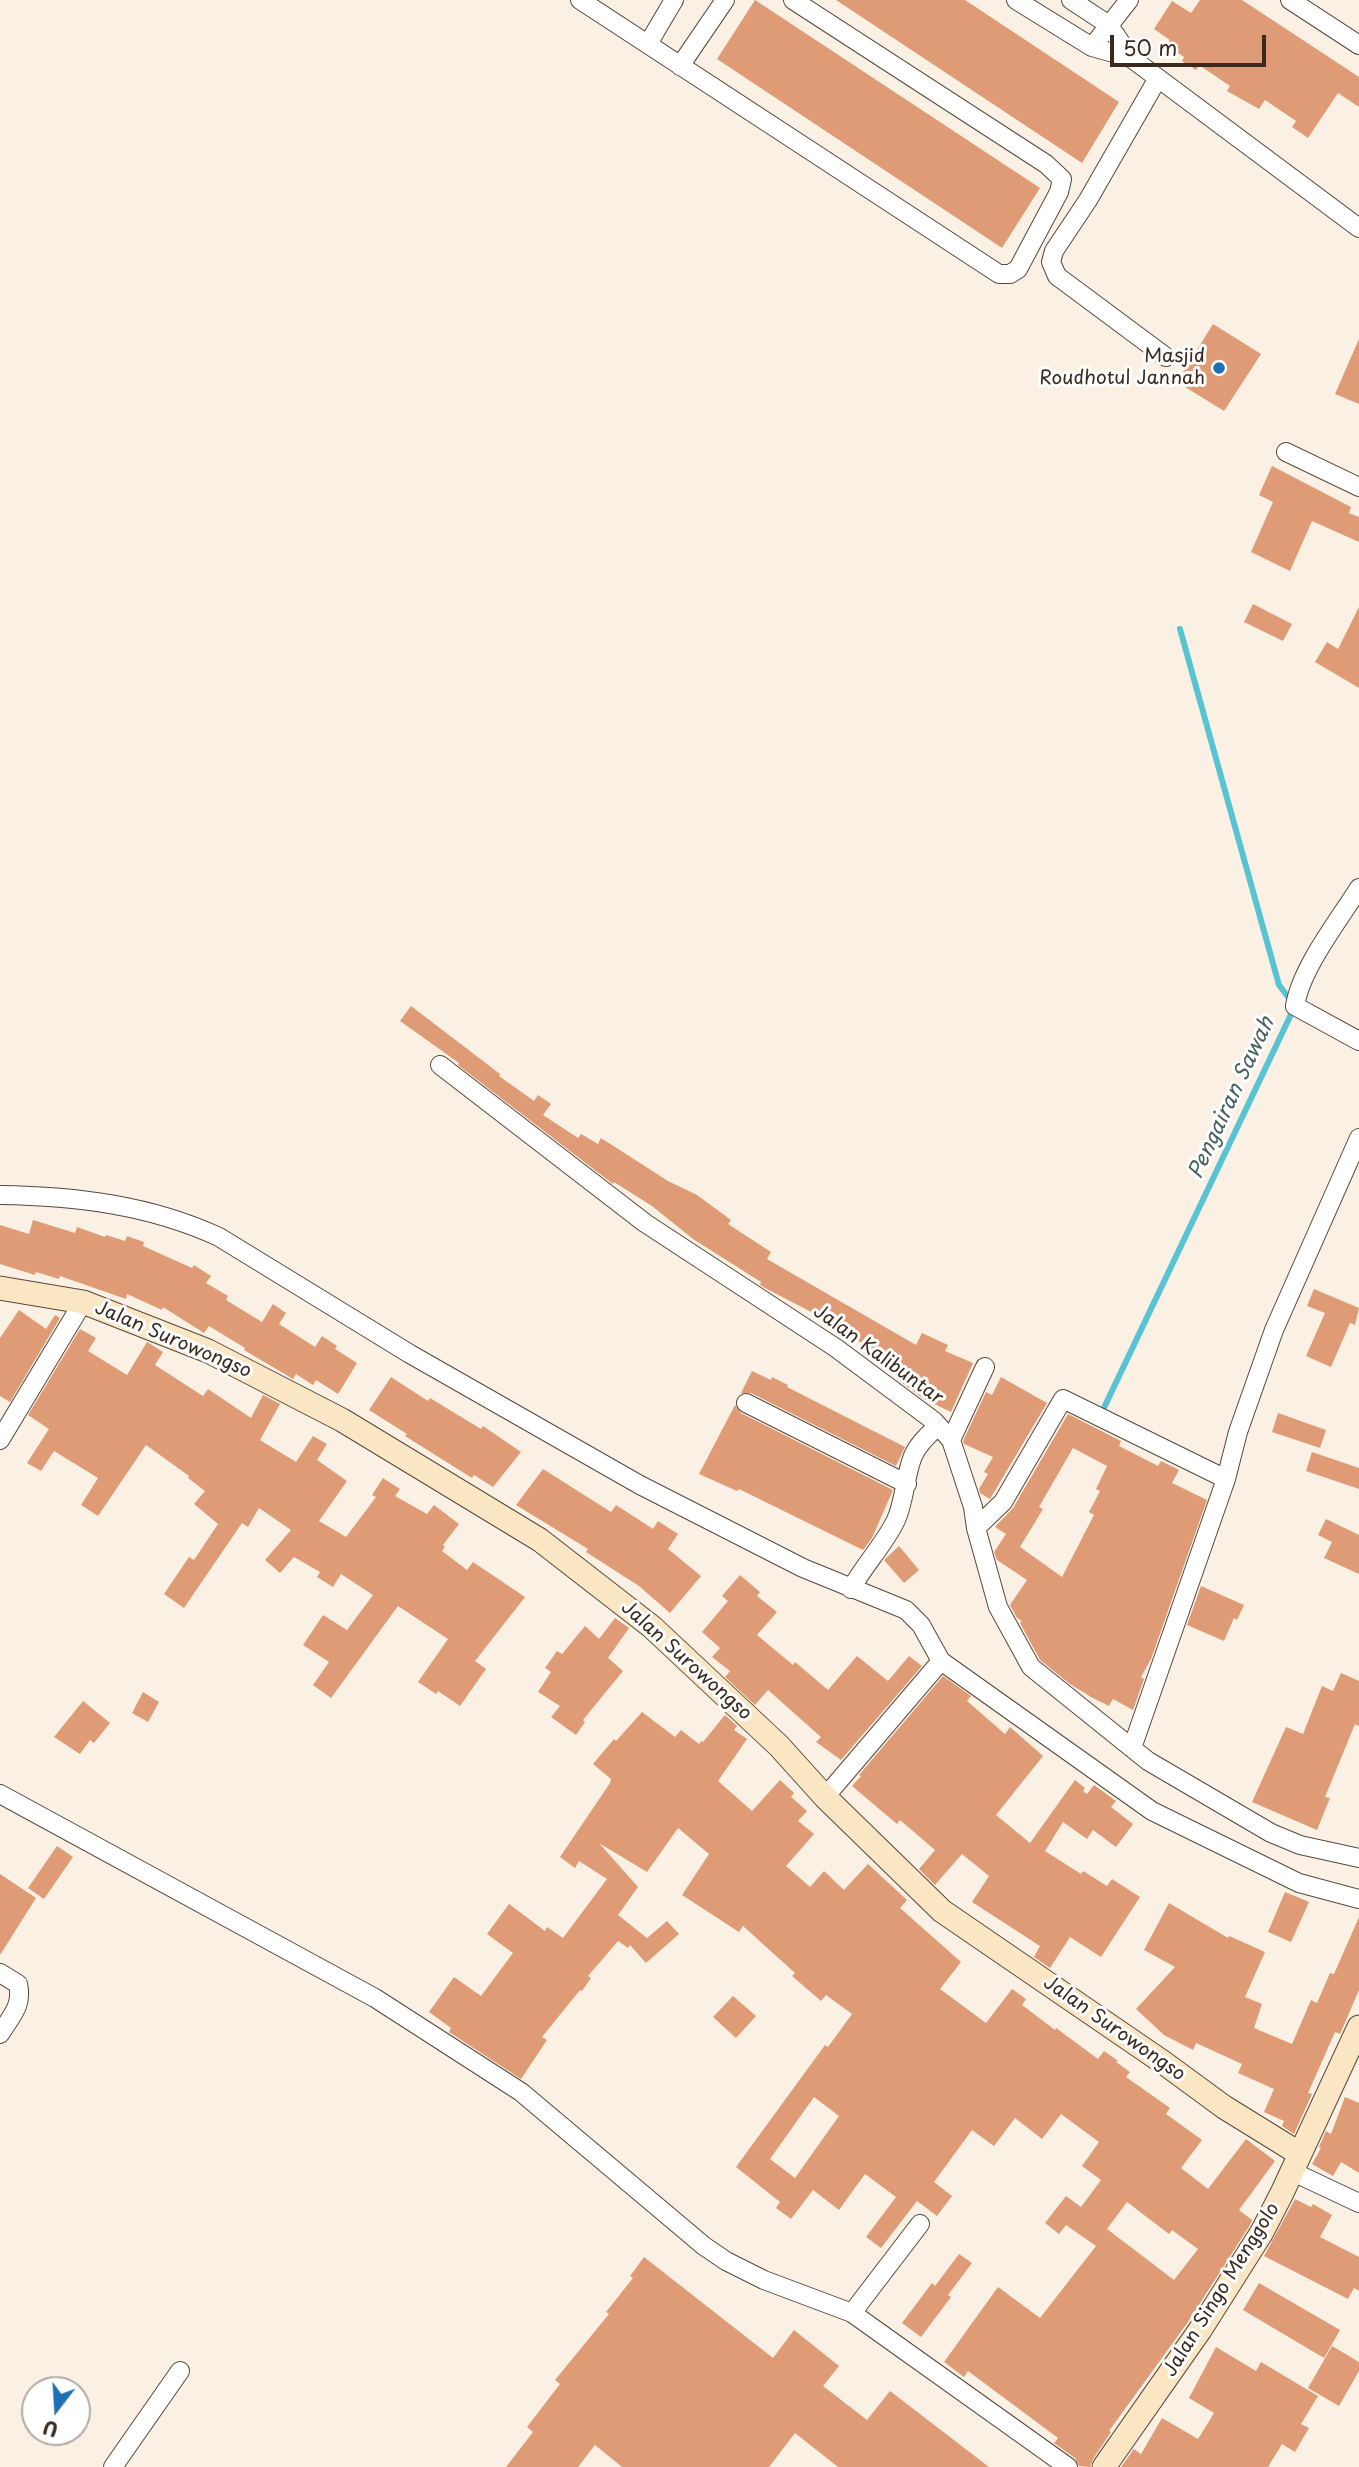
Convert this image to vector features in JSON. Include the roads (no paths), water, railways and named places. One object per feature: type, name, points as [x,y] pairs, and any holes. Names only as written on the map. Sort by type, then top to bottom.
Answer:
[{"type":"street","points":[[580,0],[999,274],[1010,274],[1018,269],[1059,192],[1062,179],[1046,164],[793,0]]},
{"type":"street","points":[[649,44],[674,0]]},
{"type":"street","points":[[680,66],[725,0]]},
{"type":"street","points":[[1016,0],[1092,47],[1131,58]]},
{"type":"street","points":[[1071,0],[1109,25],[1131,58],[1359,228]]},
{"type":"street","points":[[1092,47],[1129,0]]},
{"type":"street","points":[[1290,0],[1359,44]]},
{"type":"street","points":[[1158,78],[1088,200],[1054,251],[1051,262],[1057,276],[1166,357]]},
{"type":"street","points":[[1286,452],[1359,487]]},
{"type":"street","points":[[1359,888],[1306,972],[1297,989],[1295,1006],[1359,1041]]},
{"type":"street","name":"Jalan Kalibuntar","points":[[440,1065],[645,1223],[836,1348],[933,1431],[951,1440],[973,1507],[976,1528],[998,1607],[1028,1665],[1148,1761],[1271,1833],[1300,1845],[1359,1858]]},
{"type":"street","points":[[1132,1748],[1226,1479],[1238,1432],[1274,1330],[1359,1138]]},
{"type":"street","points":[[0,1195],[58,1197],[109,1204],[179,1221],[211,1233],[410,1354],[640,1485],[803,1568],[855,1580],[894,1603],[921,1625],[941,1661],[1152,1811],[1299,1883],[1359,1899]]},
{"type":"street","name":"Jalan Surowongso","points":[[0,1288],[83,1302],[208,1350],[342,1420],[540,1540],[652,1627],[779,1746],[825,1797],[942,1911],[1164,2063],[1296,2162]]},
{"type":"street","points":[[0,1440],[83,1302]]},
{"type":"street","points":[[951,1440],[985,1367]]},
{"type":"street","points":[[976,1528],[1003,1502],[1063,1399],[1226,1479]]},
{"type":"street","points":[[746,1403],[907,1484]]},
{"type":"street","points":[[855,1580],[889,1533],[897,1517],[914,1455],[933,1431]]},
{"type":"street","points":[[825,1797],[941,1661]]},
{"type":"street","points":[[0,1794],[375,1998],[521,2092],[726,2262],[764,2280],[852,2313],[1068,2467]]},
{"type":"street","points":[[0,1973],[18,1984],[20,2002],[0,2034]]},
{"type":"street","name":"Jalan Singo Menggolo","points":[[1104,2467],[1223,2295],[1262,2232],[1359,2028]]},
{"type":"street","points":[[1296,2162],[1359,2203]]},
{"type":"street","points":[[852,2313],[920,2224]]},
{"type":"street","points":[[113,2467],[180,2371]]},
{"type":"waterway","name":"Pengairan Sawah","points":[[1102,1412],[1295,1006],[1279,985],[1180,629]]},
{"type":"place","name":"Masjid Roudhotul Jannah","points":[[1219,368]]}]
